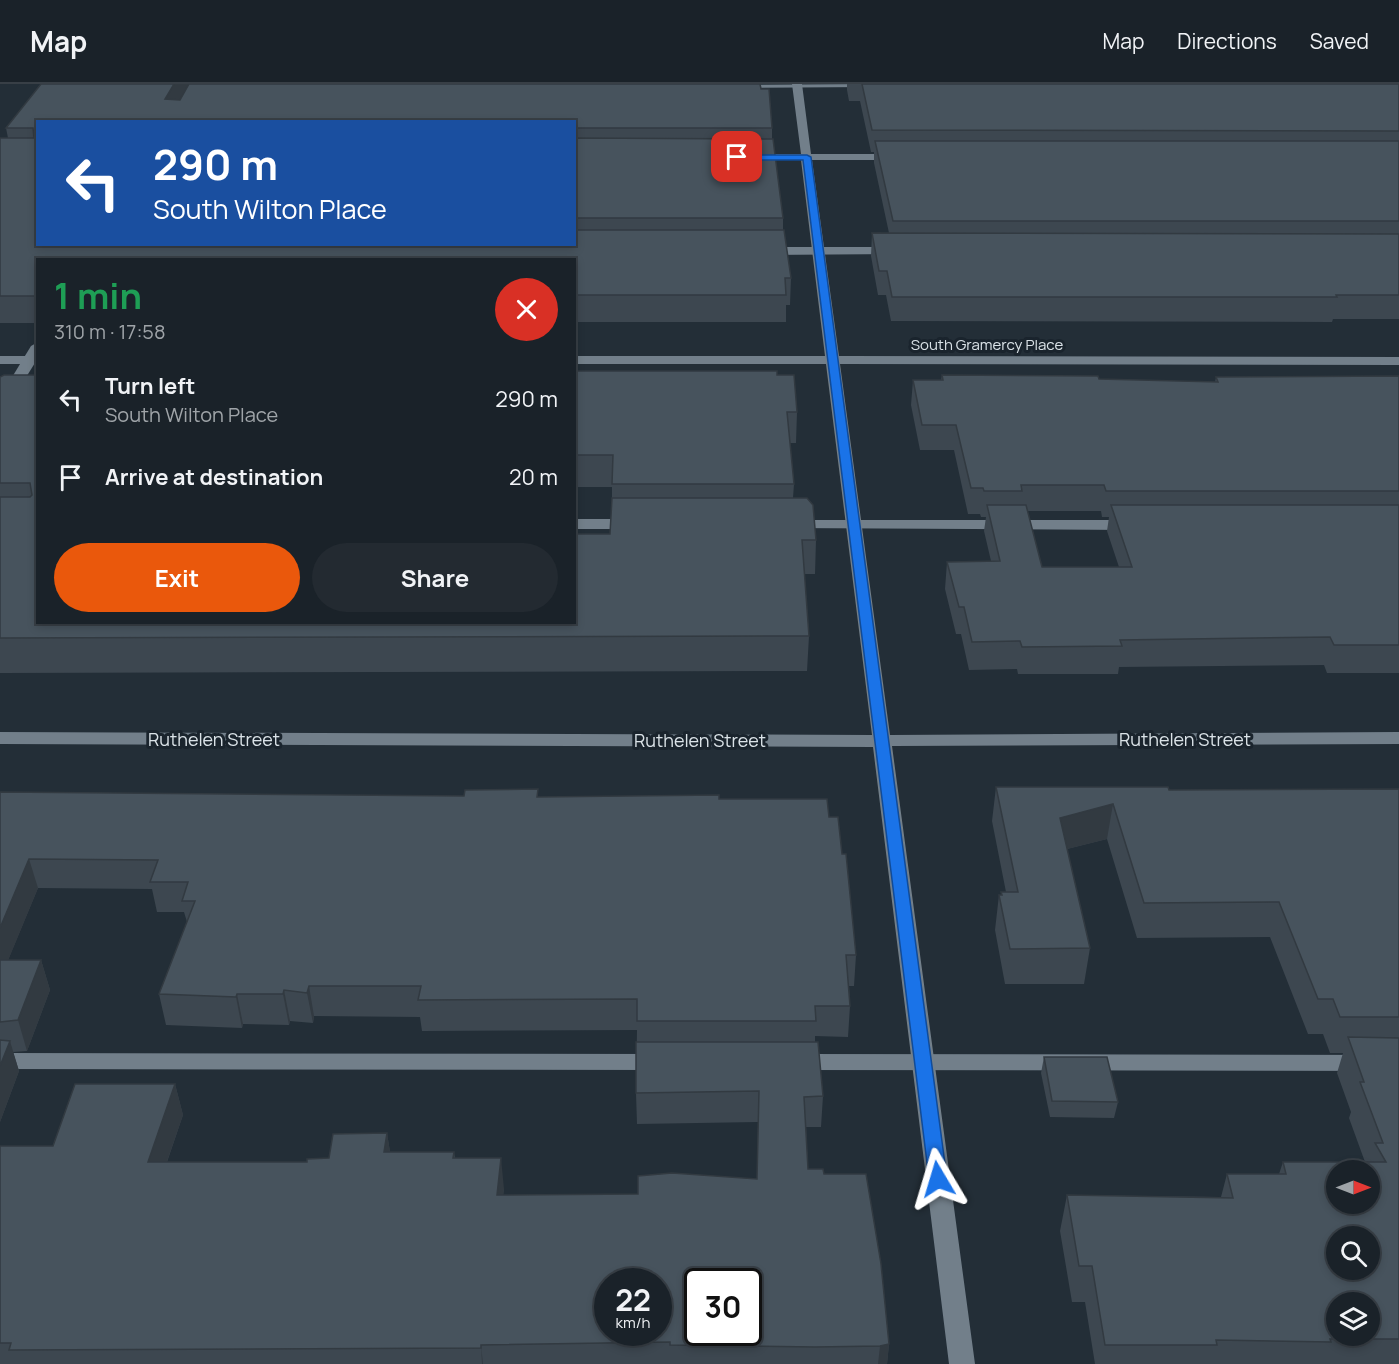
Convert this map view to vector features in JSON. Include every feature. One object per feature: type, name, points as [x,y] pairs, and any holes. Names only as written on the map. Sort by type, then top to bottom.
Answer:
[{"type":"street","points":[[797,84],[962,1364]]},
{"type":"street","points":[[727,85],[880,84]]},
{"type":"street","points":[[737,157],[902,157]]},
{"type":"street","points":[[748,251],[914,251]]},
{"type":"street","points":[[0,360],[33,360]]},
{"type":"street","points":[[0,408],[33,360]]},
{"type":"street","name":"South Gramercy Place","points":[[576,360],[1399,361]]},
{"type":"street","points":[[576,524],[656,524]]},
{"type":"street","points":[[772,525],[1150,525]]},
{"type":"street","name":"Ruthelen Street","points":[[0,738],[882,741],[1399,738]]},
{"type":"street","points":[[0,1060],[683,1062]]},
{"type":"street","points":[[779,1062],[1399,1063]]},
{"type":"building","points":[[41,84],[174,84],[165,99],[180,100],[189,84],[760,84],[761,89],[769,89],[772,128],[576,128],[576,120],[36,120],[36,246],[576,246],[576,230],[784,230],[791,278],[785,278],[786,295],[576,295],[576,258],[36,258],[36,296],[0,296],[0,138],[34,138],[33,128],[6,128]]},
{"type":"building","points":[[862,84],[1399,84],[1399,131],[872,130]]},
{"type":"building","points":[[576,138],[773,139],[783,218],[576,218]]},
{"type":"building","points":[[875,141],[1399,141],[1399,221],[893,221]]},
{"type":"building","points":[[872,233],[1399,234],[1399,295],[892,297],[887,271],[879,271]]},
{"type":"building","points":[[576,371],[777,371],[777,375],[794,375],[797,412],[787,412],[794,484],[612,484],[613,455],[576,455]]},
{"type":"building","points":[[36,375],[36,624],[576,624],[576,534],[610,534],[612,498],[807,498],[813,505],[816,540],[802,540],[809,636],[0,638],[0,497],[30,497],[32,495],[30,483],[0,483],[0,377]]},
{"type":"building","points":[[942,375],[1098,376],[1099,379],[1218,382],[1216,377],[1399,376],[1399,491],[1106,491],[1104,485],[1021,485],[1022,491],[984,491],[983,488],[971,488],[956,425],[922,425],[913,380],[943,380]]},
{"type":"building","points":[[987,505],[1026,505],[1042,567],[1132,567],[1111,505],[1399,505],[1399,645],[1334,645],[1330,637],[1120,640],[1122,646],[1022,647],[1020,641],[972,642],[964,607],[959,607],[947,562],[1000,561]]},
{"type":"building","points":[[996,787],[1168,787],[1169,790],[1399,789],[1399,1017],[1340,1017],[1333,999],[1318,999],[1279,902],[1144,903],[1113,804],[1060,818],[1090,948],[1010,949],[999,895],[1002,895],[1001,892],[1018,892]]},
{"type":"building","points":[[538,789],[537,797],[719,795],[719,799],[827,799],[829,817],[838,817],[842,854],[846,854],[856,955],[846,955],[850,1006],[815,1006],[816,1021],[637,1021],[637,999],[418,1000],[421,986],[309,986],[307,993],[284,990],[283,994],[237,994],[236,997],[159,994],[195,901],[182,901],[188,882],[150,882],[158,860],[29,859],[0,928],[0,792],[464,796],[465,790]]},
{"type":"building","points":[[0,960],[41,960],[18,1020],[0,1022]]},
{"type":"building","points":[[1348,1037],[1399,1038],[1399,1339],[1380,1339],[1380,1292],[1326,1292],[1326,1342],[1216,1340],[1217,1345],[1105,1345],[1092,1266],[1079,1266],[1067,1195],[1233,1198],[1227,1174],[1286,1174],[1283,1162],[1326,1162],[1326,1214],[1380,1214],[1380,1162],[1386,1162],[1375,1143],[1383,1143],[1360,1082],[1364,1082]]},
{"type":"building","points":[[0,1040],[10,1041],[0,1066]]},
{"type":"building","points":[[636,1042],[818,1042],[823,1096],[804,1097],[808,1169],[823,1169],[824,1174],[866,1174],[881,1264],[889,1344],[815,1347],[742,1346],[762,1346],[762,1268],[684,1268],[684,1345],[672,1345],[672,1268],[594,1268],[594,1343],[481,1345],[481,1348],[9,1350],[11,1343],[0,1343],[0,1146],[53,1146],[75,1084],[175,1084],[148,1162],[307,1162],[307,1159],[329,1158],[333,1134],[387,1133],[384,1152],[454,1152],[453,1158],[501,1158],[497,1195],[638,1194],[638,1176],[672,1173],[757,1179],[759,1091],[636,1093]]},
{"type":"building","points":[[1044,1057],[1107,1057],[1118,1102],[1052,1101]]},
{"type":"route","points":[[737,157],[807,157],[938,1179]]}]
